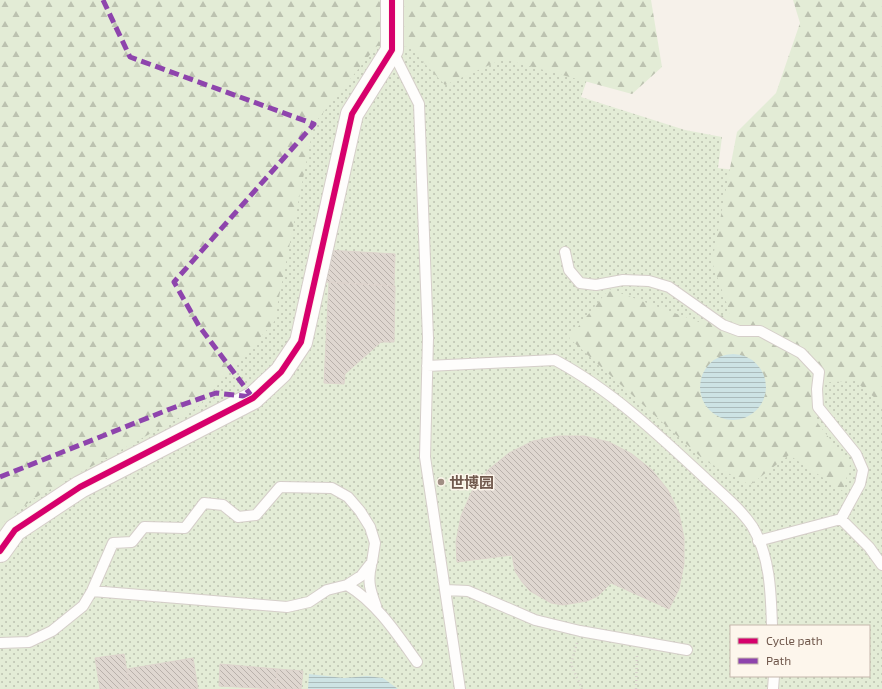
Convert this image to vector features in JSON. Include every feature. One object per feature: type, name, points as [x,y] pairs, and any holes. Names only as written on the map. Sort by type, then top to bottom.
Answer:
[{"type":"street","points":[[0,551],[15,530],[38,513],[80,487],[253,398],[281,372],[301,342],[352,114],[392,50],[392,0]]},
{"type":"lane","points":[[392,50],[419,104],[428,338],[425,457],[460,689]]},
{"type":"lane","points":[[565,252],[569,270],[580,283],[596,285],[623,280],[649,281],[669,287],[723,325],[739,331],[760,331],[801,353],[820,372],[817,389],[818,407],[856,454],[863,470],[860,484],[841,519],[758,541]]},
{"type":"lane","points":[[427,366],[555,360],[571,369],[646,423],[734,505],[752,526],[763,553],[770,585],[772,625]]},
{"type":"lane","points":[[0,643],[29,642],[52,631],[83,606],[92,591],[113,543],[132,542],[144,527],[185,528],[204,503],[224,505],[238,517],[256,515],[280,487],[332,488],[348,497],[360,511],[370,527],[374,543],[372,562],[368,578],[378,610]]},
{"type":"lane","points":[[841,519],[868,547],[882,565]]},
{"type":"lane","points":[[92,591],[287,607],[309,602],[327,590],[347,585],[361,576],[372,562]]},
{"type":"lane","points":[[347,585],[360,592],[378,610],[417,662]]},
{"type":"lane","points":[[445,590],[468,591],[535,620],[580,631],[687,650]]},
{"type":"lane","points":[[773,689],[774,677]]},
{"type":"path","points":[[580,631],[571,664],[582,689]]},
{"type":"path","points":[[636,689],[637,642]]},
{"type":"green space","points":[[0,0],[651,0],[662,67],[632,94],[503,59],[445,85],[409,47],[377,46],[314,124],[274,322],[198,407],[33,499],[0,525]]},
{"type":"green space","name":"世博园","points":[[331,0],[608,20],[581,97],[685,130],[722,137],[718,168],[882,188],[882,689],[0,689],[0,338]]},
{"type":"green space","points":[[793,0],[882,0],[882,404],[855,381],[811,383],[816,421],[850,465],[843,491],[789,455],[750,485],[704,460],[569,338],[609,289],[699,322],[730,313],[712,262],[737,132],[776,93],[800,23]]},
{"type":"shaded area","points":[[726,354],[740,354],[752,359],[761,368],[766,380],[764,400],[757,411],[740,420],[726,420],[714,415],[705,406],[700,394],[700,380],[705,368],[714,359]]},
{"type":"shaded area","points":[[309,674],[344,678],[367,676],[383,678],[398,689],[308,689]]},
{"type":"building","points":[[327,250],[395,254],[394,286],[325,282]]},
{"type":"building","points":[[329,282],[395,286],[394,342],[381,342],[345,374],[344,384],[324,383]]},
{"type":"building","points":[[559,436],[584,436],[609,442],[632,454],[652,470],[668,490],[679,513],[684,538],[684,564],[679,589],[669,609],[611,583],[598,596],[587,601],[563,605],[551,603],[530,591],[522,582],[515,571],[512,555],[457,562],[456,542],[461,516],[472,491],[488,470],[509,453],[533,441]]},
{"type":"building","points":[[124,654],[130,689],[100,689],[95,658]]},
{"type":"building","points":[[193,658],[198,689],[130,689],[127,669]]},
{"type":"building","points":[[220,664],[277,669],[276,689],[219,686]]},
{"type":"building","points":[[277,669],[303,671],[301,689],[276,689]]},
{"type":"marked path","points":[[103,0],[130,57],[314,124],[174,282],[199,326],[253,398]]},
{"type":"marked path","points":[[0,477],[170,409],[216,393],[252,397]]},
{"type":"cycle path","points":[[0,551],[15,530],[80,487],[253,398],[281,372],[301,342],[352,114],[392,50],[392,0]]},
{"type":"place","name":"世博园","points":[[441,482]]}]
